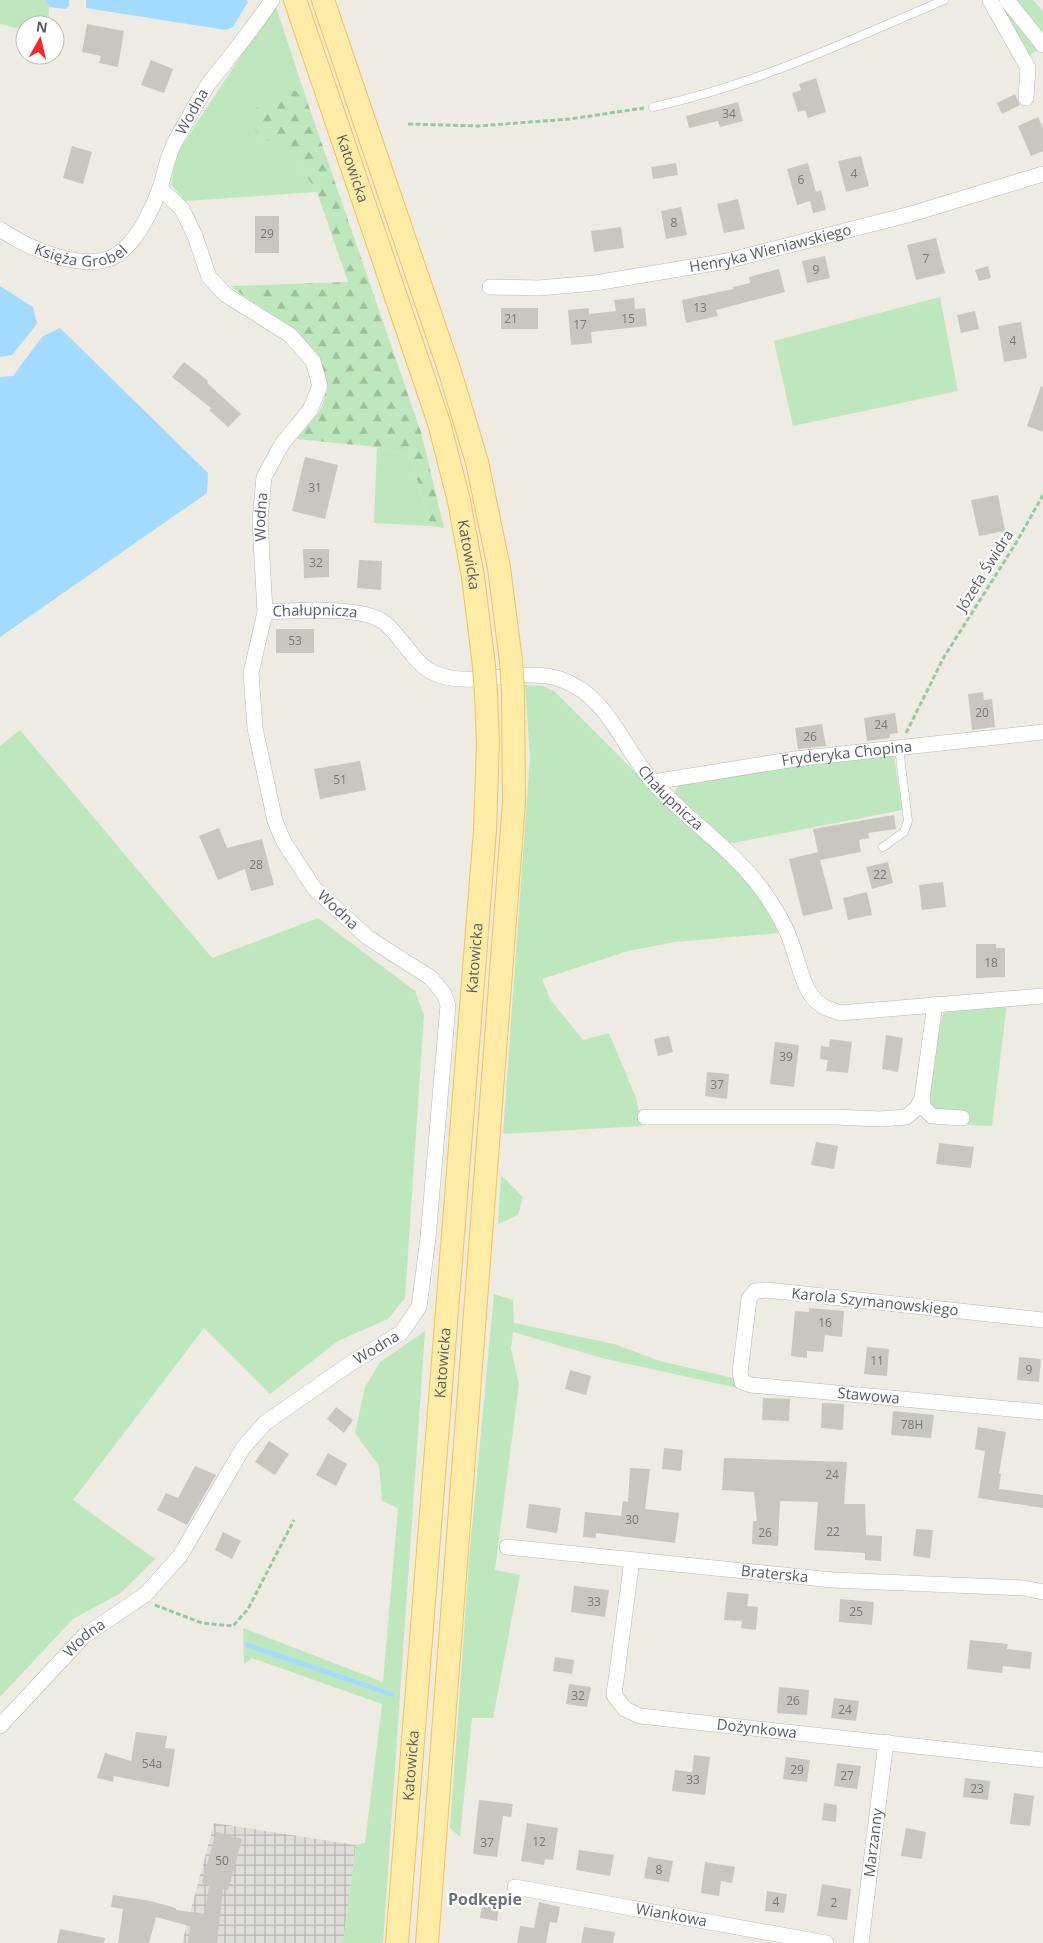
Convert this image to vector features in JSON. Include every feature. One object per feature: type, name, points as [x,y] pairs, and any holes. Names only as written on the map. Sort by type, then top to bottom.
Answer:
[{"type":"main road","name":"Katowicka","points":[[295,0],[439,423],[459,501],[473,577],[486,693],[488,743],[485,830],[396,1943]]},
{"type":"main road","name":"Katowicka","points":[[323,0],[450,372],[477,462],[499,568],[513,692],[514,812],[427,1943]]},
{"type":"street","name":"Wodna","points":[[0,1726],[84,1636],[138,1599],[180,1556],[243,1448],[265,1423],[351,1363],[401,1333],[419,1307],[423,1283],[448,1005],[444,994],[431,978],[367,937],[314,888],[284,842],[274,821],[255,728],[251,673],[265,612],[260,521],[264,477],[282,444],[310,410],[320,386],[313,361],[290,335],[226,295],[210,278],[195,236],[182,209],[160,188],[168,153],[209,84],[272,0]]},
{"type":"street","points":[[990,0],[1028,68],[1026,98]]},
{"type":"street","points":[[1007,0],[1043,45]]},
{"type":"street","name":"Henryka Wieniawskiego","points":[[490,288],[539,288],[595,283],[727,261],[910,214],[1043,174]]},
{"type":"street","name":"Księża Grobel","points":[[0,229],[10,236],[58,258],[101,260],[123,251],[141,227],[160,188]]},
{"type":"street","name":"Chałupnicza","points":[[265,612],[312,610],[366,613],[385,623],[432,672],[460,679],[530,676],[557,678],[578,686],[598,701],[653,782],[746,870],[763,891],[788,933],[810,994],[822,1007],[840,1013],[1043,996]]},
{"type":"street","name":"Fryderyka Chopina","points":[[653,782],[795,758],[1043,732]]},
{"type":"street","points":[[932,1116],[923,1106],[922,1098],[935,1004]]},
{"type":"street","points":[[906,1117],[916,1108],[922,1098]]},
{"type":"street","points":[[645,1117],[880,1119],[932,1116],[962,1118]]},
{"type":"street","name":"Karola Szymanowskiego","points":[[744,1336],[749,1299],[755,1291],[767,1290],[1043,1320]]},
{"type":"street","name":"Stawowa","points":[[744,1336],[740,1372],[742,1382],[751,1385],[1043,1412]]},
{"type":"street","name":"Braterska","points":[[507,1548],[832,1580],[1024,1588],[1043,1592]]},
{"type":"street","name":"Dożynkowa","points":[[632,1560],[614,1684],[614,1695],[625,1709],[640,1716],[1043,1760]]},
{"type":"street","name":"Marzanny","points":[[861,1943],[886,1742]]},
{"type":"street","name":"Wiankowa","points":[[515,1887],[826,1943]]},
{"type":"lane","points":[[653,107],[696,97],[769,74],[944,0]]},
{"type":"lane","points":[[883,847],[904,832],[908,821],[899,748]]},
{"type":"path","points":[[408,124],[479,126],[570,119],[653,107]]},
{"type":"path","name":"Józefa Świdra","points":[[899,748],[944,657],[1016,543],[1043,495]]},
{"type":"path","points":[[138,1599],[202,1623],[233,1626],[248,1609],[294,1520]]},
{"type":"shaded area","points":[[214,1823],[356,1845],[343,1943],[182,1943]]},
{"type":"green space","points":[[0,0],[46,0],[49,7],[49,15],[15,15],[15,28],[0,24]]},
{"type":"green space","points":[[995,0],[1006,5],[1039,50],[1027,56]]},
{"type":"green space","points":[[1015,0],[1033,0],[1043,11],[1043,37]]},
{"type":"green space","points":[[275,4],[305,95],[288,88],[258,134],[292,154],[317,192],[185,201],[171,184],[177,153]]},
{"type":"green space","points":[[288,88],[305,95],[421,432],[444,528],[431,526],[410,455],[377,447],[296,439],[317,414],[325,397],[324,376],[317,357],[297,332],[231,286],[348,282],[317,192],[292,155],[258,134],[250,119],[259,105]]},
{"type":"green space","points":[[940,297],[958,391],[793,426],[774,341]]},
{"type":"green space","points":[[377,447],[410,455],[431,526],[374,523]]},
{"type":"green space","points":[[525,685],[543,686],[554,691],[648,785],[740,872],[757,891],[780,933],[675,942],[628,951],[542,979],[550,999],[583,1040],[609,1033],[636,1098],[642,1126],[503,1134],[530,757]]},
{"type":"green space","points":[[20,730],[212,958],[318,918],[415,991],[424,1015],[405,1298],[388,1319],[338,1341],[270,1394],[204,1328],[73,1500],[155,1559],[121,1593],[73,1619],[0,1697],[0,746]]},
{"type":"green space","points":[[894,755],[902,810],[728,844],[674,794],[679,783],[816,761]]},
{"type":"green space","points":[[1007,1003],[992,1126],[968,1125],[968,1115],[931,1109],[927,1098],[937,1034],[943,1014],[954,1007]]},
{"type":"green space","points":[[501,1175],[523,1197],[518,1215],[498,1224]]},
{"type":"green space","points":[[494,1294],[513,1300],[514,1323],[614,1344],[660,1361],[733,1378],[742,1389],[602,1358],[513,1332],[511,1349],[519,1384],[495,1570],[520,1575],[493,1718],[472,1718],[460,1837],[450,1828],[470,1549]]},
{"type":"green space","points":[[425,1331],[383,1943],[343,1943],[356,1845],[365,1843],[382,1704],[252,1658],[244,1664],[243,1628],[383,1682],[398,1508],[382,1501],[379,1466],[355,1433],[365,1387],[380,1362]]},
{"type":"water","points":[[46,0],[69,0],[69,6],[66,9],[49,7]]},
{"type":"water","points":[[86,0],[247,0],[248,2],[233,27],[226,30],[86,8]]},
{"type":"water","points":[[0,286],[33,307],[37,324],[12,355],[0,357]]},
{"type":"water","points":[[60,328],[208,473],[207,493],[0,637],[0,377],[13,376],[42,337]]},
{"type":"building","points":[[87,24],[124,31],[118,67],[99,63],[101,56],[82,52]]},
{"type":"building","points":[[151,60],[173,69],[164,93],[141,85]]},
{"type":"building","points":[[816,78],[826,112],[808,118],[805,110],[798,112],[792,93],[801,90],[799,84]]},
{"type":"building","points":[[1015,94],[1020,105],[1002,114],[997,103]]},
{"type":"building","points":[[738,102],[743,121],[720,127],[718,121],[689,128],[686,116]]},
{"type":"building","points":[[1038,117],[1043,128],[1043,151],[1031,156],[1018,126]]},
{"type":"building","points":[[72,146],[92,152],[83,184],[63,178]]},
{"type":"building","points":[[861,156],[869,186],[846,192],[838,161]]},
{"type":"building","points":[[676,163],[678,175],[653,179],[651,167]]},
{"type":"building","points":[[808,163],[816,192],[821,190],[826,210],[813,213],[810,201],[797,205],[787,169]]},
{"type":"building","points":[[738,199],[745,229],[724,233],[717,204]]},
{"type":"building","points":[[681,207],[687,235],[666,239],[661,211]]},
{"type":"building","points":[[255,216],[279,216],[279,253],[255,253]]},
{"type":"building","points":[[621,227],[624,248],[594,252],[591,231]]},
{"type":"building","points":[[936,238],[945,273],[916,280],[907,245]]},
{"type":"building","points":[[825,256],[830,278],[807,283],[802,261]]},
{"type":"building","points":[[988,266],[991,278],[979,281],[975,270]]},
{"type":"building","points":[[779,269],[785,292],[716,310],[718,316],[686,323],[682,300],[733,289],[733,287],[750,283],[749,277]]},
{"type":"building","points":[[634,298],[635,309],[645,308],[647,326],[591,332],[592,343],[571,345],[568,310],[589,308],[589,314],[616,311],[614,300]]},
{"type":"building","points":[[501,308],[538,308],[538,329],[501,329]]},
{"type":"building","points":[[975,311],[979,329],[961,333],[957,315]]},
{"type":"building","points":[[1021,322],[1027,358],[1004,362],[998,326]]},
{"type":"building","points":[[184,362],[208,381],[207,383],[241,414],[228,427],[209,410],[211,408],[172,377]]},
{"type":"building","points":[[1041,386],[1043,387],[1043,432],[1027,426]]},
{"type":"building","points":[[305,457],[338,465],[325,519],[292,511]]},
{"type":"building","points":[[998,495],[1005,531],[979,536],[971,500]]},
{"type":"building","points":[[303,549],[329,549],[329,577],[304,578]]},
{"type":"building","points":[[359,560],[382,561],[381,590],[357,588]]},
{"type":"building","points":[[276,629],[314,629],[314,653],[276,653]]},
{"type":"building","points":[[983,692],[984,700],[992,699],[995,727],[972,730],[968,694]]},
{"type":"building","points":[[895,713],[898,733],[890,734],[890,738],[867,741],[864,718]]},
{"type":"building","points":[[822,724],[826,746],[798,749],[795,728]]},
{"type":"building","points":[[360,761],[366,790],[320,799],[314,769]]},
{"type":"building","points":[[894,815],[896,829],[868,833],[869,838],[859,840],[861,852],[820,860],[833,909],[803,916],[789,859],[818,852],[813,829]]},
{"type":"building","points":[[219,828],[227,848],[262,839],[274,885],[251,891],[245,869],[218,880],[199,836]]},
{"type":"building","points":[[888,862],[893,883],[872,889],[866,867]]},
{"type":"building","points":[[943,882],[946,907],[922,910],[919,885]]},
{"type":"building","points":[[867,892],[872,915],[848,920],[843,898]]},
{"type":"building","points":[[976,944],[996,944],[996,948],[1005,948],[1005,977],[976,978]]},
{"type":"building","points":[[886,1035],[903,1038],[898,1072],[882,1069]]},
{"type":"building","points":[[669,1036],[673,1052],[658,1056],[654,1039]]},
{"type":"building","points":[[830,1039],[852,1042],[848,1073],[826,1071],[828,1060],[820,1059],[821,1046],[829,1047]]},
{"type":"building","points":[[775,1042],[799,1045],[794,1087],[770,1084]]},
{"type":"building","points":[[707,1072],[729,1074],[727,1099],[705,1096]]},
{"type":"building","points":[[816,1142],[838,1146],[834,1169],[811,1165]]},
{"type":"building","points":[[939,1143],[974,1147],[971,1168],[936,1164]]},
{"type":"building","points":[[809,1308],[844,1311],[842,1337],[825,1335],[823,1352],[807,1351],[807,1358],[791,1356],[795,1311],[809,1312]]},
{"type":"building","points":[[867,1347],[889,1349],[887,1376],[864,1374]]},
{"type":"building","points":[[1019,1357],[1041,1359],[1039,1382],[1017,1380]]},
{"type":"building","points":[[570,1370],[591,1376],[586,1395],[565,1389]]},
{"type":"building","points":[[763,1398],[790,1399],[789,1421],[762,1420]]},
{"type":"building","points":[[822,1403],[844,1404],[843,1430],[821,1428]]},
{"type":"building","points":[[336,1407],[353,1420],[344,1433],[327,1419]]},
{"type":"building","points":[[893,1411],[934,1415],[931,1438],[891,1435]]},
{"type":"building","points":[[978,1427],[1006,1432],[999,1473],[1001,1474],[999,1489],[1043,1495],[1043,1508],[978,1498],[985,1451],[975,1449]]},
{"type":"building","points":[[269,1441],[289,1454],[275,1475],[255,1462]]},
{"type":"building","points":[[664,1448],[683,1450],[681,1471],[662,1469]]},
{"type":"building","points":[[328,1453],[347,1464],[336,1486],[316,1475]]},
{"type":"building","points":[[724,1458],[847,1462],[844,1504],[865,1504],[866,1535],[882,1536],[881,1561],[865,1560],[865,1553],[814,1550],[818,1502],[780,1501],[778,1546],[752,1544],[753,1521],[757,1521],[754,1492],[722,1490]]},
{"type":"building","points":[[195,1466],[216,1475],[187,1525],[157,1510],[166,1493],[178,1498]]},
{"type":"building","points":[[630,1468],[650,1469],[645,1509],[679,1513],[675,1543],[596,1533],[596,1538],[583,1537],[585,1512],[621,1516],[623,1501],[628,1502]]},
{"type":"building","points":[[529,1504],[561,1508],[557,1533],[526,1528]]},
{"type":"building","points":[[916,1529],[933,1530],[930,1558],[913,1556]]},
{"type":"building","points":[[223,1532],[241,1541],[232,1559],[215,1550]]},
{"type":"building","points":[[574,1586],[609,1590],[605,1617],[571,1612]]},
{"type":"building","points":[[727,1592],[749,1594],[747,1606],[758,1607],[756,1630],[741,1628],[742,1621],[724,1620]]},
{"type":"building","points":[[840,1599],[874,1602],[872,1625],[839,1622]]},
{"type":"building","points":[[970,1640],[1008,1644],[1007,1649],[1032,1652],[1030,1669],[1003,1666],[1002,1673],[967,1669]]},
{"type":"building","points":[[555,1657],[574,1660],[572,1674],[553,1671]]},
{"type":"building","points":[[569,1684],[591,1687],[587,1707],[566,1704]]},
{"type":"building","points":[[779,1687],[809,1690],[807,1715],[777,1713]]},
{"type":"building","points":[[834,1698],[859,1701],[856,1721],[831,1718]]},
{"type":"building","points":[[136,1732],[167,1736],[165,1748],[175,1749],[169,1787],[114,1776],[113,1782],[97,1778],[105,1753],[131,1761]]},
{"type":"building","points":[[694,1755],[710,1757],[705,1795],[672,1791],[675,1770],[692,1772]]},
{"type":"building","points":[[786,1757],[810,1760],[807,1782],[783,1779]]},
{"type":"building","points":[[837,1763],[861,1766],[857,1789],[834,1786]]},
{"type":"building","points":[[965,1778],[990,1781],[988,1800],[963,1797]]},
{"type":"building","points":[[1014,1793],[1034,1796],[1030,1826],[1010,1824]]},
{"type":"building","points":[[479,1800],[513,1804],[511,1817],[503,1816],[497,1857],[473,1854]]},
{"type":"building","points":[[824,1803],[837,1805],[836,1822],[822,1820]]},
{"type":"building","points":[[527,1823],[558,1828],[553,1860],[545,1859],[544,1865],[521,1861]]},
{"type":"building","points":[[906,1828],[926,1832],[922,1859],[901,1856]]},
{"type":"building","points":[[216,1832],[242,1839],[228,1890],[223,1889],[217,1943],[188,1943],[190,1926],[156,1917],[149,1943],[118,1943],[123,1909],[111,1907],[113,1895],[150,1901],[176,1908],[176,1910],[205,1914],[209,1885],[202,1883]]},
{"type":"building","points":[[579,1850],[614,1855],[610,1876],[576,1870]]},
{"type":"building","points":[[648,1857],[673,1861],[669,1882],[644,1878]]},
{"type":"building","points":[[705,1862],[735,1867],[732,1883],[721,1881],[719,1896],[701,1893]]},
{"type":"building","points":[[822,1884],[851,1889],[847,1920],[817,1916]]},
{"type":"building","points":[[767,1891],[787,1894],[784,1913],[765,1911]]},
{"type":"building","points":[[539,1902],[560,1907],[557,1923],[550,1922],[546,1943],[517,1943],[520,1926],[534,1928]]},
{"type":"building","points":[[482,1905],[499,1907],[497,1921],[480,1918]]},
{"type":"building","points":[[584,1927],[615,1932],[613,1943],[581,1943]]},
{"type":"building","points":[[60,1929],[105,1938],[104,1943],[57,1943]]},
{"type":"waterway","points":[[247,1645],[391,1694]]},
{"type":"district","name":"Podkępie","points":[[485,1899]]}]
